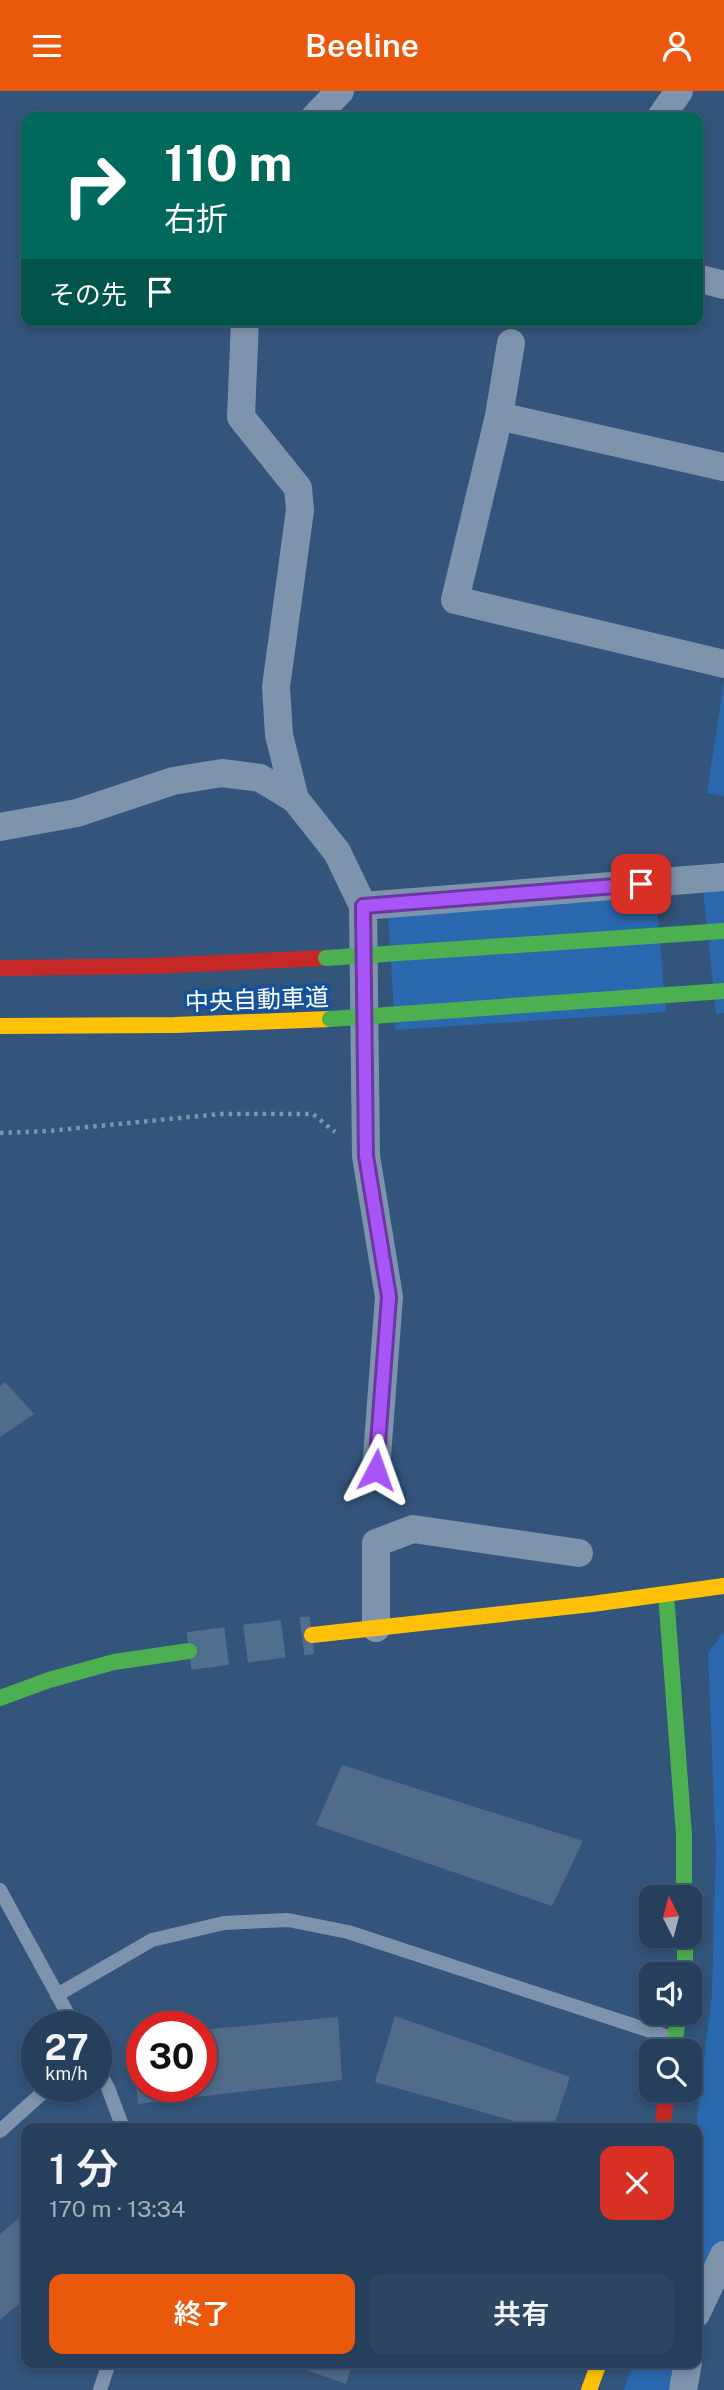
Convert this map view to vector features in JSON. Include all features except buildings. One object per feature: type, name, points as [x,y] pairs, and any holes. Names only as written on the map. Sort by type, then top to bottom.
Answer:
[{"type":"main road","name":"中央自動車道","points":[[0,968],[152,967],[724,931]]},
{"type":"main road","name":"中央自動車道","points":[[0,1026],[175,1025],[330,1019],[724,991]]},
{"type":"main road","points":[[27,1042],[175,1025]]},
{"type":"main road","points":[[313,1635],[724,1586]]},
{"type":"main road","points":[[666,1594],[684,1835],[684,1885]]},
{"type":"main road","points":[[0,1697],[114,1662],[189,1651]]},
{"type":"main road","points":[[663,2123],[665,2102]]},
{"type":"main road","points":[[589,2390],[597,2368]]},
{"type":"street","points":[[320,112],[340,91]]},
{"type":"street","points":[[664,112],[679,91]]},
{"type":"street","points":[[245,326],[241,417],[298,488],[300,510],[276,687],[279,735],[295,799]]},
{"type":"street","points":[[511,343],[499,416],[456,600],[724,664]]},
{"type":"street","points":[[499,416],[724,467]]},
{"type":"street","points":[[0,827],[77,813],[173,781],[222,773],[260,778],[295,799],[337,852],[363,906],[366,1156],[389,1297],[376,1470]]},
{"type":"street","points":[[363,906],[724,877]]},
{"type":"street","points":[[376,1628],[376,1543],[413,1528],[579,1553]]},
{"type":"street","points":[[702,2302],[724,2256]]},
{"type":"street","points":[[683,2390],[687,2368]]},
{"type":"lane","points":[[0,1890],[66,2011]]},
{"type":"lane","points":[[57,1995],[152,1940],[224,1923],[288,1920],[348,1932],[657,2039]]},
{"type":"lane","points":[[112,2099],[120,2123]]},
{"type":"lane","points":[[0,2131],[32,2102]]},
{"type":"lane","points":[[100,2390],[107,2368]]},
{"type":"path","points":[[0,1133],[48,1131],[220,1114],[313,1115],[366,1156]]},
{"type":"shaded area","points":[[724,682],[724,796],[707,793]]},
{"type":"shaded area","points":[[724,888],[724,1013],[716,1014],[703,889]]},
{"type":"shaded area","points":[[656,898],[666,1012],[395,1030],[388,913]]},
{"type":"shaded area","points":[[724,1632],[724,2255],[702,2303],[702,2123],[697,2123],[699,2102],[702,2102],[702,2077],[712,1993],[716,1852],[708,1653]]},
{"type":"shaded area","points":[[631,2368],[687,2368],[683,2390],[624,2390]]},
{"type":"tunnel","points":[[189,1651],[312,1635]]},
{"type":"traffic: fast","points":[[326,958],[724,931]]},
{"type":"traffic: fast","points":[[330,1019],[724,991]]},
{"type":"traffic: fast","points":[[666,1594],[684,1835],[684,1885]]},
{"type":"traffic: fast","points":[[0,1698],[49,1680],[114,1662],[189,1651]]},
{"type":"traffic: fast","points":[[685,1948],[685,1962]]},
{"type":"traffic: fast","points":[[675,2039],[677,2025]]},
{"type":"traffic: slow","points":[[0,1026],[175,1025],[330,1019]]},
{"type":"traffic: slow","points":[[312,1635],[592,1604],[724,1586]]},
{"type":"traffic: slow","points":[[589,2390],[597,2368]]},
{"type":"traffic: jam","points":[[0,968],[152,966],[326,958]]},
{"type":"traffic: jam","points":[[663,2123],[665,2102]]},
{"type":"route","points":[[376,1470],[389,1297],[366,1156],[363,906],[641,884]]}]
